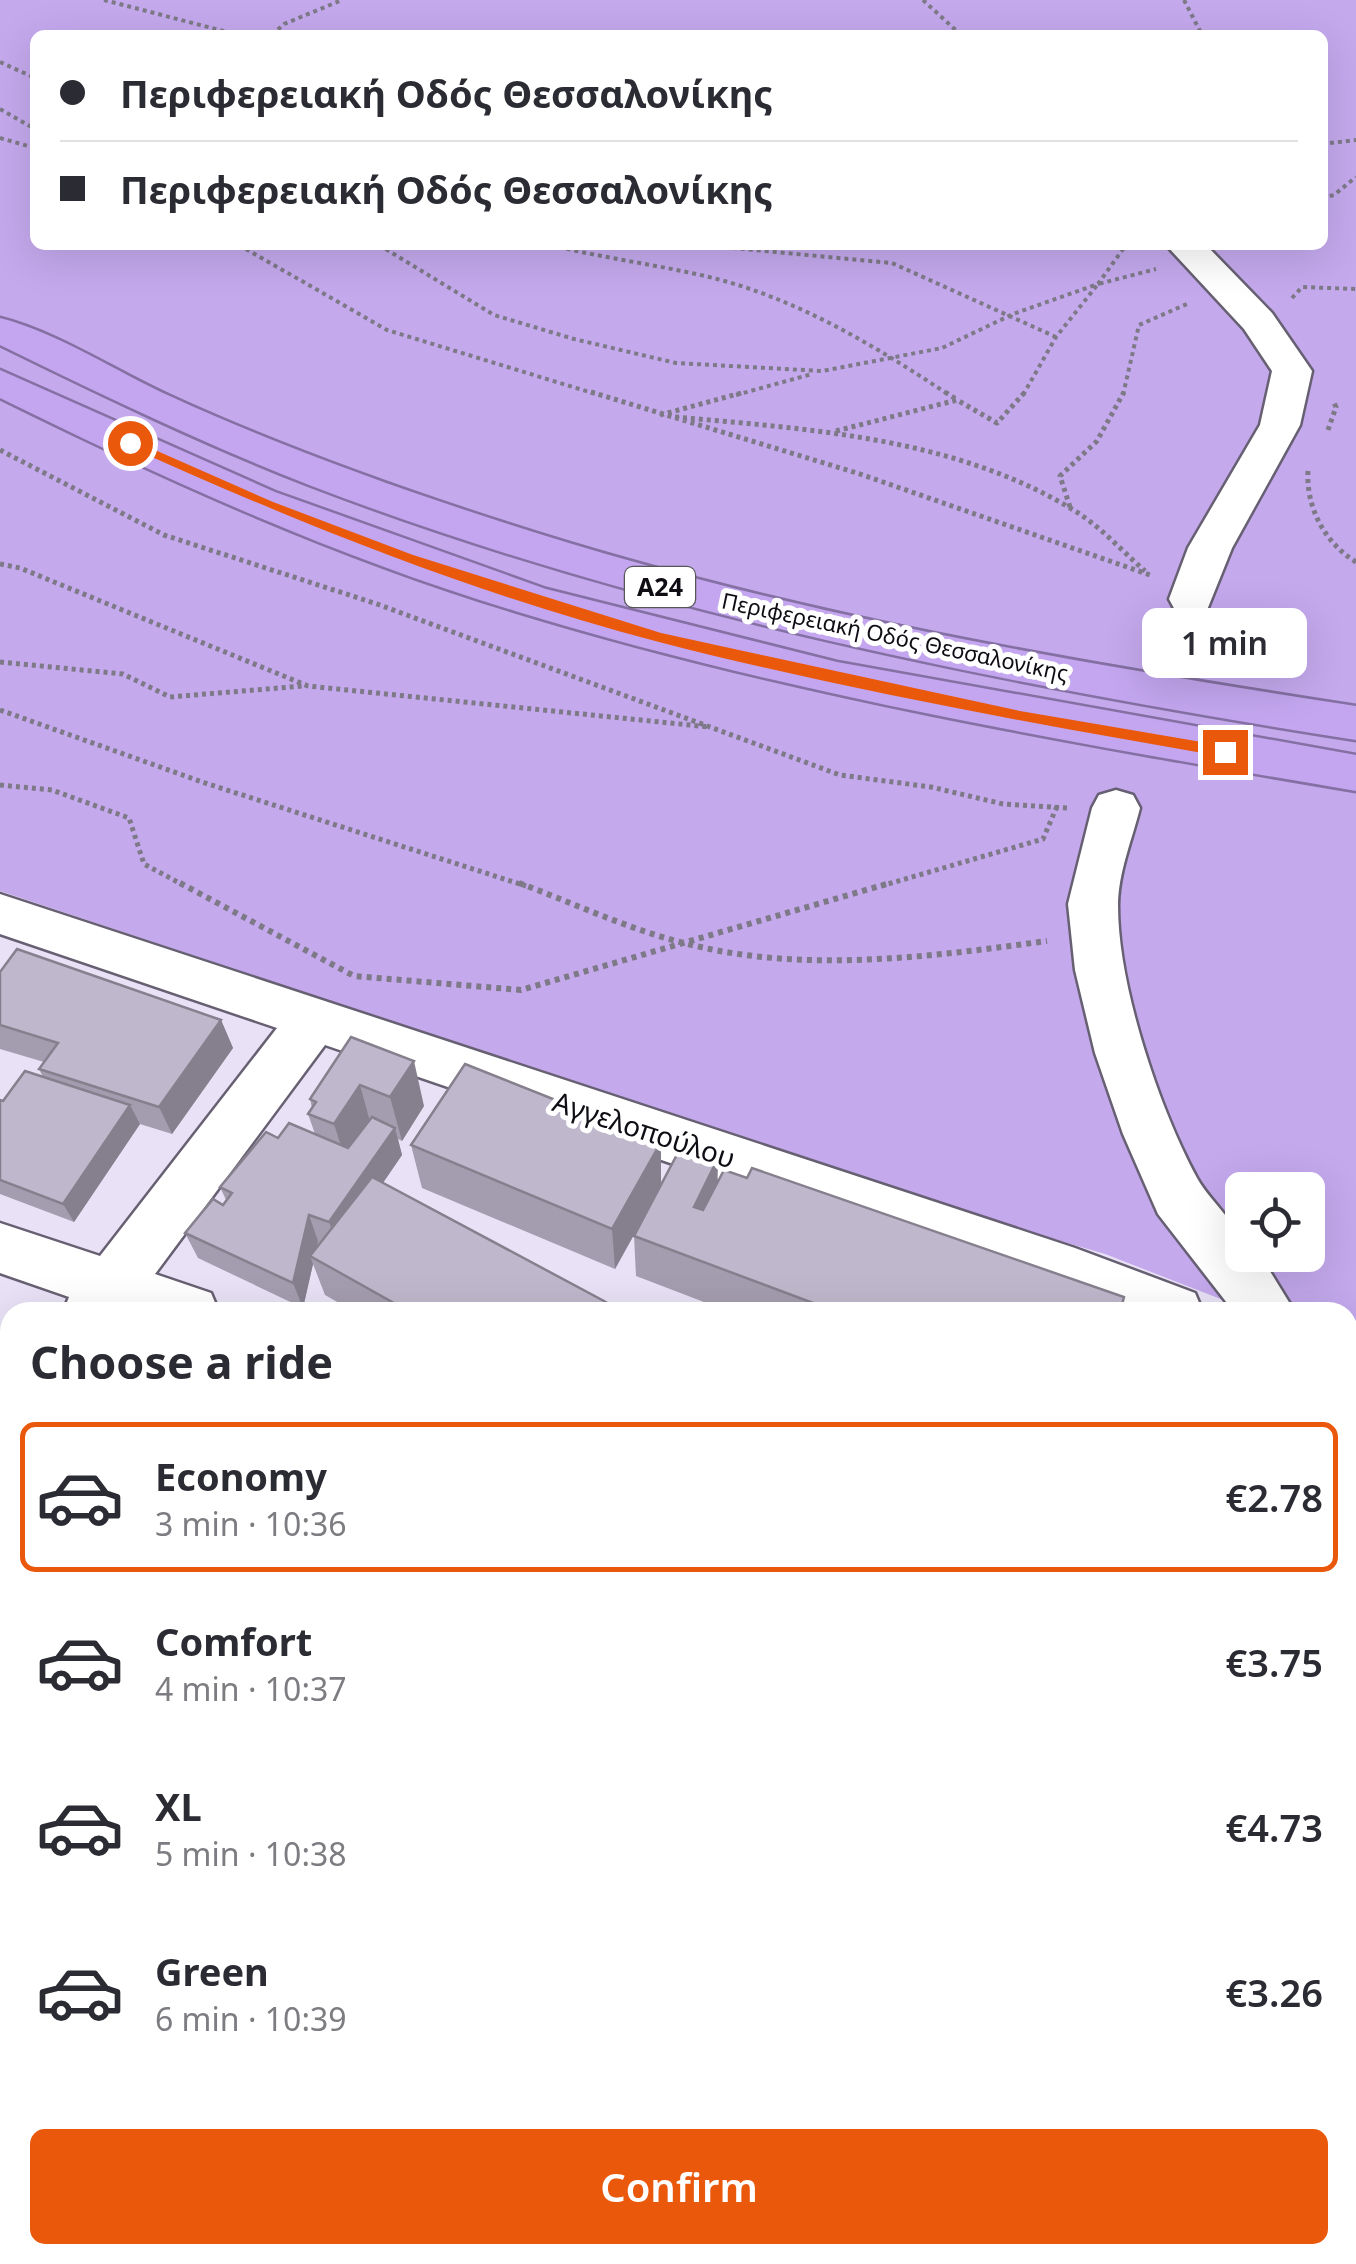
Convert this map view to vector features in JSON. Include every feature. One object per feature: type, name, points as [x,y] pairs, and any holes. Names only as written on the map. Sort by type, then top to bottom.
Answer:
[{"type":"highway","name":"Περιφερειακή Οδός Θεσσαλονίκης","points":[[0,330],[219,434],[432,516],[643,583],[912,644],[1356,723]]},
{"type":"highway","name":"Περιφερειακή Οδός Θεσσαλονίκης","points":[[0,382],[269,505],[408,558],[584,615],[793,668],[962,704],[1356,773]]},
{"type":"street","points":[[1190,250],[1246,308],[1292,371],[1280,426],[1210,548],[1191,597]]},
{"type":"street","points":[[1114,816],[1093,904],[1102,974],[1139,1105],[1180,1200],[1261,1302]]},
{"type":"street","name":"Αγγελοπούλου","points":[[0,914],[1076,1274],[1148,1302]]},
{"type":"street","points":[[0,1248],[102,1299],[314,1020]]},
{"type":"path","points":[[104,0],[221,30]]},
{"type":"path","points":[[277,30],[342,0]]},
{"type":"path","points":[[923,0],[956,30]]},
{"type":"path","points":[[1184,0],[1199,30]]},
{"type":"path","points":[[0,62],[30,76]]},
{"type":"path","points":[[0,109],[30,126]]},
{"type":"path","points":[[0,138],[30,147]]},
{"type":"path","points":[[1328,143],[1356,140]]},
{"type":"path","points":[[1328,194],[1356,177]]},
{"type":"path","points":[[248,250],[387,330],[860,474],[1151,576],[1191,597]]},
{"type":"path","points":[[388,250],[494,315],[574,339],[676,362],[822,371]]},
{"type":"path","points":[[575,250],[717,279],[863,337],[998,423],[1033,383],[1056,337],[1122,250]]},
{"type":"path","points":[[755,250],[892,263],[1013,314],[1056,337]]},
{"type":"path","points":[[659,415],[822,371],[942,348],[1013,314],[1098,284],[1170,266],[1246,308]]},
{"type":"path","points":[[1071,508],[1060,476],[1100,444],[1121,406],[1139,325],[1191,302],[1246,308],[1292,298],[1302,287],[1356,289]]},
{"type":"path","points":[[836,431],[958,400]]},
{"type":"path","points":[[659,415],[836,431],[957,456],[1071,508],[1151,576]]},
{"type":"path","points":[[0,450],[164,535],[377,604],[840,775],[931,788],[1004,804],[1058,804],[1114,816]]},
{"type":"path","points":[[0,564],[20,568],[308,686]]},
{"type":"path","points":[[0,662],[123,674],[170,697],[308,686],[720,728]]},
{"type":"path","points":[[0,710],[205,784],[472,866],[682,943],[743,955],[912,959],[1048,941],[1093,904]]},
{"type":"path","points":[[0,785],[52,790],[130,818],[144,864],[354,976],[521,990],[1043,839],[1058,804]]},
{"type":"shaded area","points":[[0,0],[1356,0],[1356,1302],[1228,1302],[1105,1254],[954,1210],[0,891]]},
{"type":"building","points":[[17,949],[221,1020],[159,1107],[39,1069],[58,1043],[0,1025],[0,972]]},
{"type":"building","points":[[351,1037],[414,1061],[390,1097],[360,1085],[334,1124],[308,1114],[316,1102],[310,1099]]},
{"type":"building","points":[[465,1064],[661,1142],[612,1229],[411,1145]]},
{"type":"building","points":[[25,1071],[130,1105],[63,1204],[0,1180],[0,1100]]},
{"type":"building","points":[[372,1117],[395,1128],[329,1222],[309,1215],[293,1283],[185,1233],[213,1199],[223,1205],[232,1193],[220,1187],[266,1132],[278,1138],[289,1123],[348,1148]]},
{"type":"building","points":[[682,1145],[718,1158],[694,1207],[703,1210],[724,1170],[747,1178],[752,1168],[1124,1297],[1123,1302],[810,1302],[634,1236]]},
{"type":"building","points":[[372,1177],[606,1302],[392,1302],[310,1256]]},
{"type":"route","points":[[130,443],[269,505],[408,558],[528,599],[660,637],[1059,724],[1225,752]]}]
